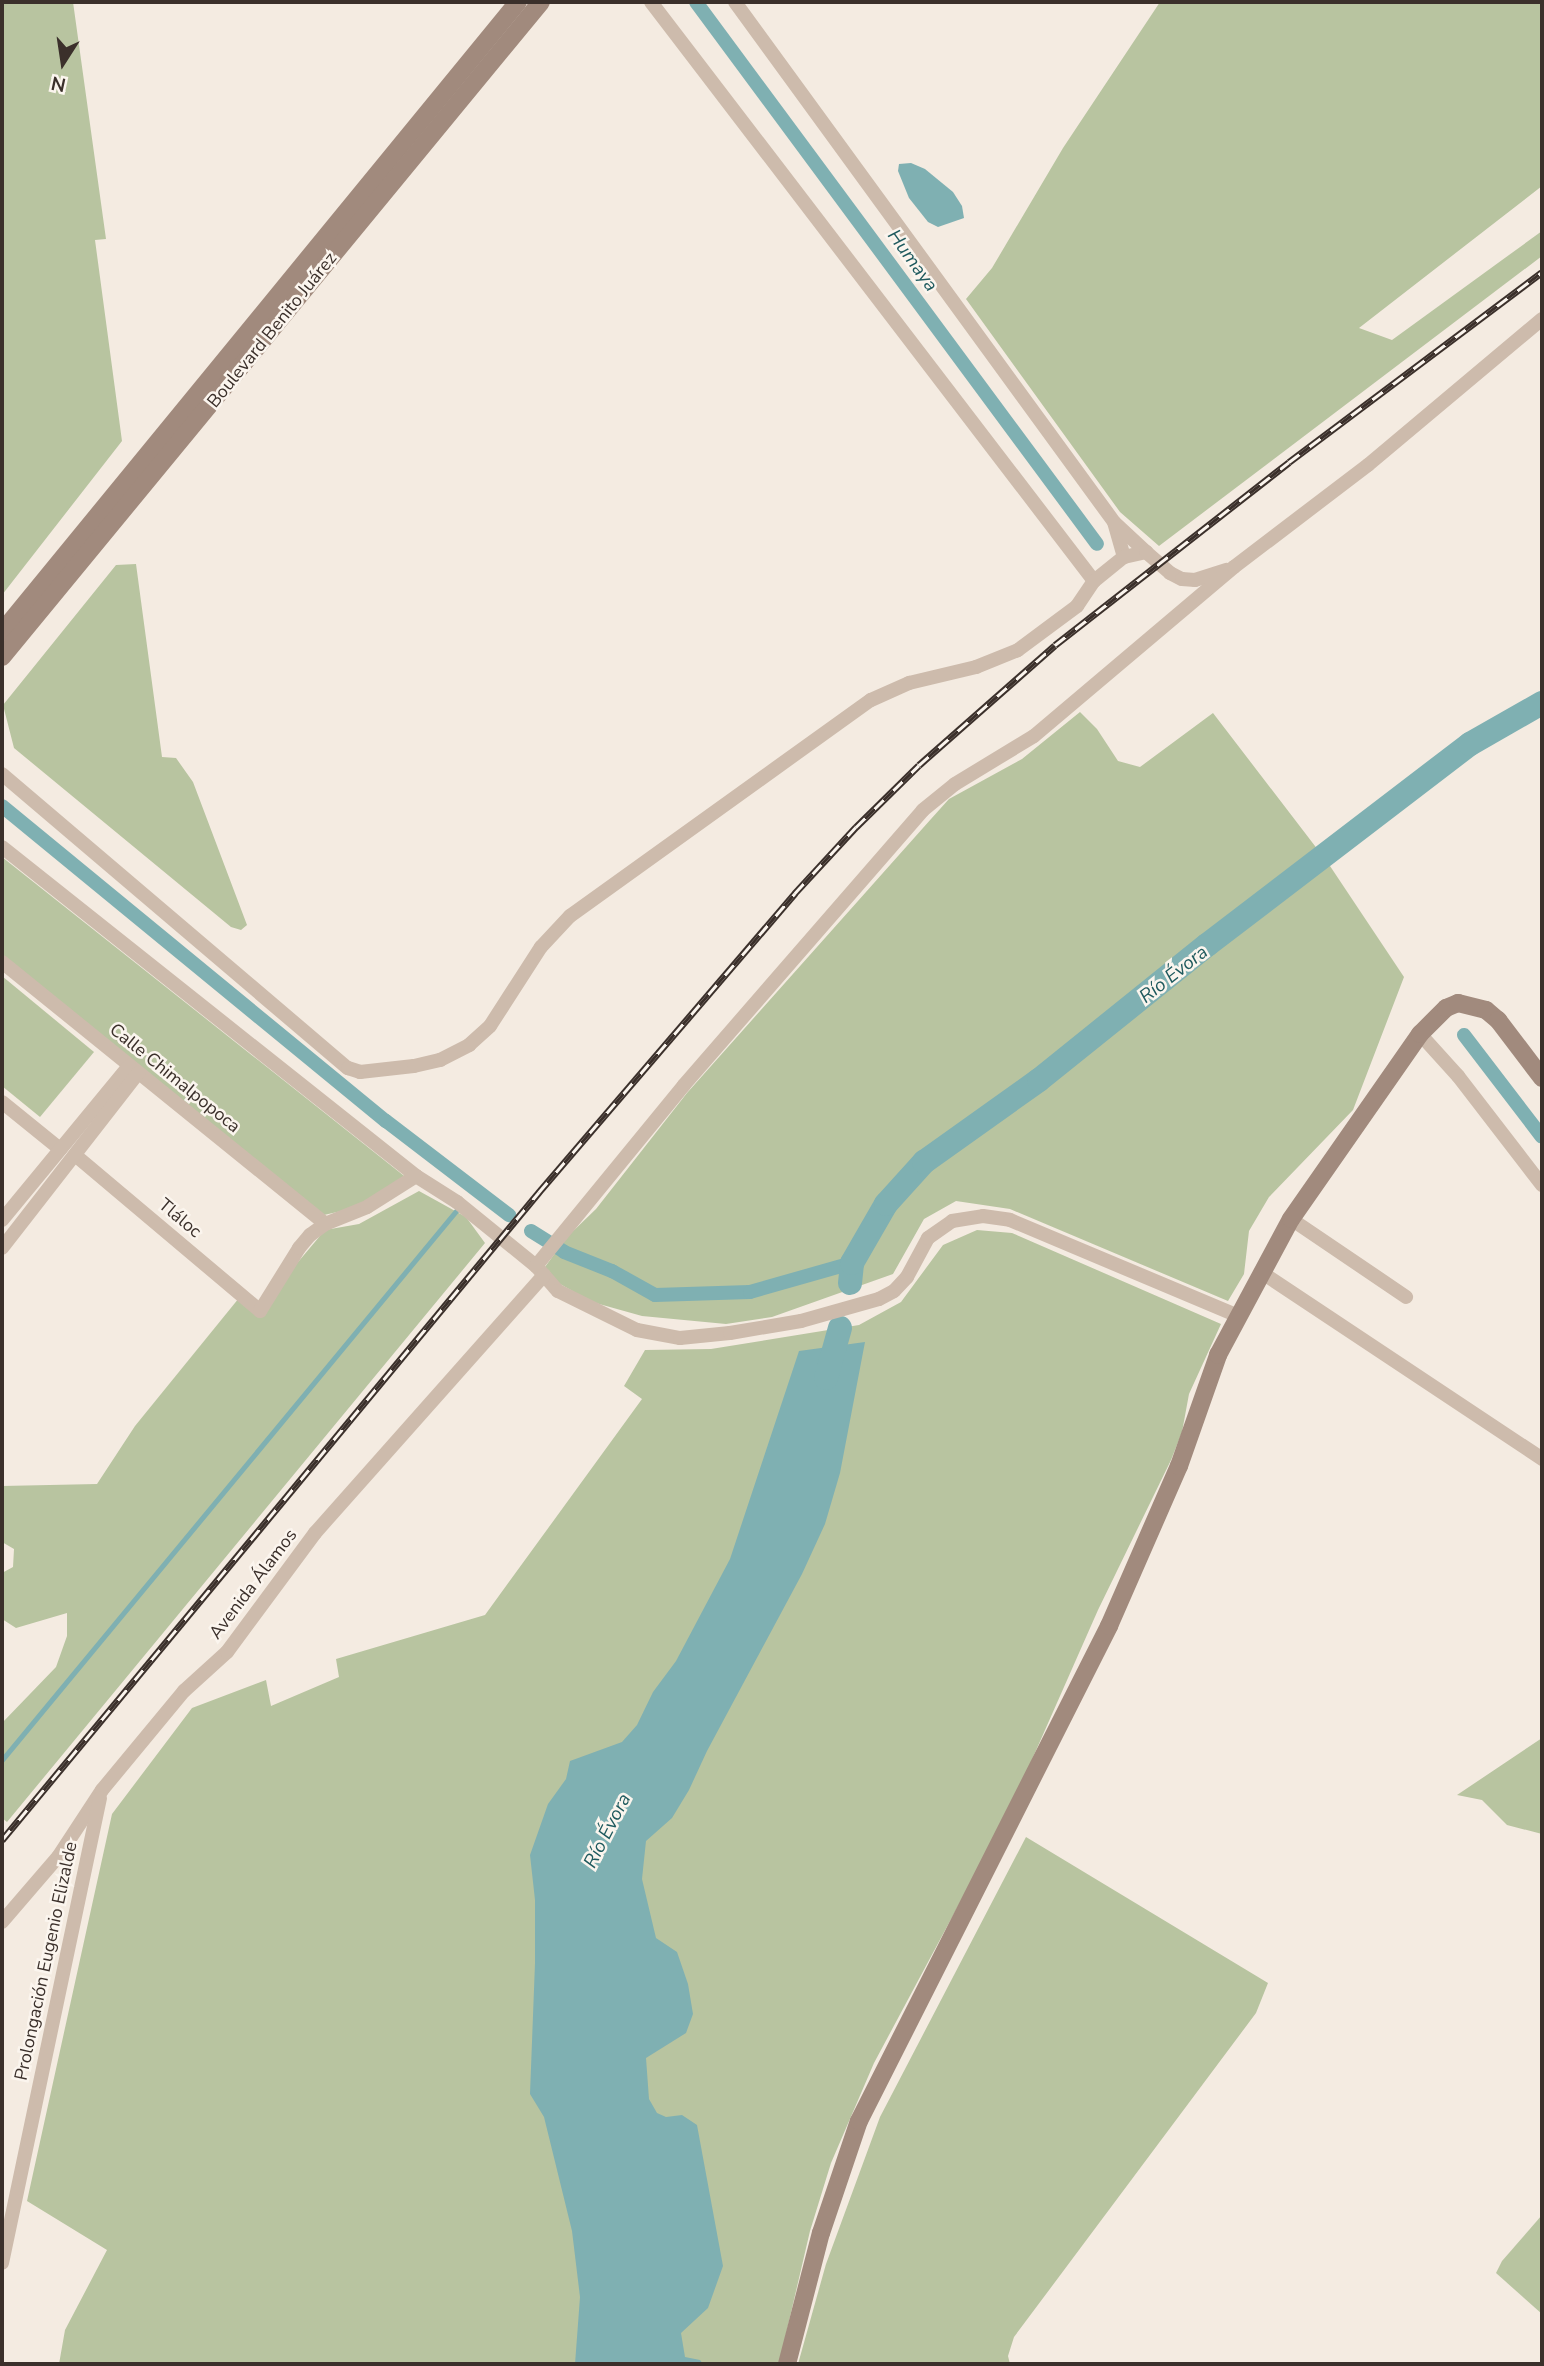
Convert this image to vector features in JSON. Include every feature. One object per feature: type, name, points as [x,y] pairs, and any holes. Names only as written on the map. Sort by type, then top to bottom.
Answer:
[{"type":"street","name":"Boulevard Benito Juárez","points":[[2,632],[518,2]]},
{"type":"street","name":"Boulevard Benito Juárez","points":[[2,657],[541,2]]},
{"type":"street","points":[[651,2],[1094,581]]},
{"type":"street","points":[[735,2],[1114,522],[1170,573],[1182,579],[1195,580],[1234,567]]},
{"type":"street","name":"Avenida Álamos","points":[[2,1922],[58,1857],[102,1790],[184,1691],[227,1652],[315,1533],[540,1270],[684,1085],[923,810],[955,784],[1034,736],[1234,567],[1368,465],[1542,319]]},
{"type":"street","points":[[1114,522],[1124,557]]},
{"type":"street","points":[[2,774],[348,1068],[360,1072],[414,1066],[440,1060],[469,1045],[490,1026],[541,947],[570,916],[871,699],[909,683],[976,667],[1018,650],[1077,606],[1094,581],[1124,557],[1146,552]]},
{"type":"street","points":[[2,847],[416,1176],[457,1202],[540,1270],[558,1291],[637,1330],[680,1338],[730,1333],[801,1321],[879,1299],[894,1291],[907,1277],[928,1238],[952,1221],[982,1216],[1010,1220],[1238,1316]]},
{"type":"street","name":"Calle Chimalpopoca","points":[[2,962],[325,1224]]},
{"type":"street","points":[[787,2364],[821,2233],[859,2121],[1109,1626],[1179,1466],[1218,1355],[1291,1219],[1420,1034],[1436,1016],[1458,1003],[1486,1010],[1498,1020],[1542,1078]]},
{"type":"street","points":[[1420,1034],[1458,1076],[1542,1185]]},
{"type":"street","points":[[2,1220],[60,1149],[134,1070]]},
{"type":"street","points":[[5,1238],[75,1155],[134,1070]]},
{"type":"street","points":[[2,1102],[60,1149]]},
{"type":"street","name":"Tláloc","points":[[75,1155],[260,1311],[299,1248],[325,1224]]},
{"type":"street","points":[[325,1224],[367,1207],[416,1176]]},
{"type":"street","points":[[1291,1219],[1406,1297]]},
{"type":"street","points":[[1261,1272],[1542,1459]]},
{"type":"street","name":"Prolongación Eugenio Elizalde","points":[[2,2263],[102,1790]]},
{"type":"green space","points":[[2,2],[73,2],[106,239],[95,240],[122,441],[2,595]]},
{"type":"green space","points":[[1160,2],[1542,2],[1542,186],[1359,328],[1392,340],[1542,231],[1542,256],[1159,546],[1120,512],[966,299],[992,268],[1063,148]]},
{"type":"green space","points":[[136,564],[162,757],[176,758],[193,782],[247,925],[241,930],[231,927],[14,748],[3,705],[116,565]]},
{"type":"green space","points":[[1080,712],[1097,729],[1118,761],[1140,767],[1213,713],[1328,863],[1404,977],[1353,1110],[1269,1197],[1249,1231],[1244,1274],[1228,1301],[1010,1209],[956,1201],[924,1219],[893,1274],[772,1317],[726,1324],[642,1316],[592,1302],[560,1284],[545,1267],[566,1238],[596,1209],[687,1093],[949,799],[1022,759]]},
{"type":"green space","points":[[2,857],[408,1179],[359,1207],[324,1215],[2,955]]},
{"type":"green space","points":[[2,976],[94,1052],[40,1117],[2,1086]]},
{"type":"green space","points":[[419,1191],[466,1217],[485,1243],[7,1822],[2,1818],[2,1723],[56,1667],[67,1636],[67,1613],[16,1628],[2,1619],[2,1573],[13,1567],[14,1549],[2,1542],[2,1486],[97,1484],[135,1426],[239,1298],[260,1317],[293,1268],[325,1230],[359,1224]]},
{"type":"green space","points":[[977,1230],[1012,1233],[1221,1324],[1189,1394],[1182,1432],[1171,1460],[1098,1610],[1011,1807],[874,2063],[831,2163],[810,2231],[779,2364],[59,2364],[65,2330],[107,2250],[27,2201],[112,1814],[192,1708],[266,1680],[271,1706],[339,1677],[336,1659],[485,1615],[642,1399],[624,1386],[645,1350],[711,1349],[859,1325],[901,1302],[943,1245]]},
{"type":"green space","points":[[1542,1738],[1542,1834],[1507,1825],[1482,1800],[1457,1795]]},
{"type":"green space","points":[[1026,1837],[1268,1983],[1256,2013],[1014,2337],[1008,2356],[1010,2364],[798,2364],[826,2264],[880,2117]]},
{"type":"green space","points":[[1542,2215],[1542,2314],[1496,2273],[1502,2261]]},
{"type":"water","points":[[911,163],[925,169],[953,192],[962,206],[964,218],[938,227],[928,222],[909,198],[898,171],[899,164]]},
{"type":"water","points":[[865,1342],[840,1473],[825,1524],[802,1574],[707,1751],[689,1790],[672,1818],[646,1841],[642,1879],[656,1938],[677,1952],[688,1984],[693,2014],[686,2033],[646,2058],[649,2099],[657,2113],[666,2117],[682,2115],[697,2125],[723,2266],[708,2308],[681,2333],[685,2357],[700,2360],[703,2364],[575,2364],[580,2297],[572,2231],[544,2117],[530,2094],[535,1900],[530,1855],[548,1804],[566,1779],[570,1761],[622,1742],[637,1725],[653,1692],[676,1661],[730,1559],[799,1351]]},
{"type":"waterway","name":"Humaya","points":[[696,2],[1097,544]]},
{"type":"waterway","name":"Río Évora","points":[[850,1283],[852,1263],[886,1204],[924,1162],[1039,1080],[1207,945],[1470,744],[1542,703]]},
{"type":"waterway","points":[[2,806],[386,1121],[509,1215]]},
{"type":"waterway","name":"Humaya","points":[[1464,1035],[1542,1137]]},
{"type":"waterway","points":[[2,1760],[456,1211]]},
{"type":"waterway","points":[[531,1231],[564,1252],[612,1271],[655,1295],[750,1292],[852,1263]]},
{"type":"waterway","name":"Río Évora","points":[[826,1378],[840,1328]]},
{"type":"railway","points":[[2,1840],[539,1192],[795,893],[856,827],[919,765],[1055,645],[1289,462],[1542,272]]}]
